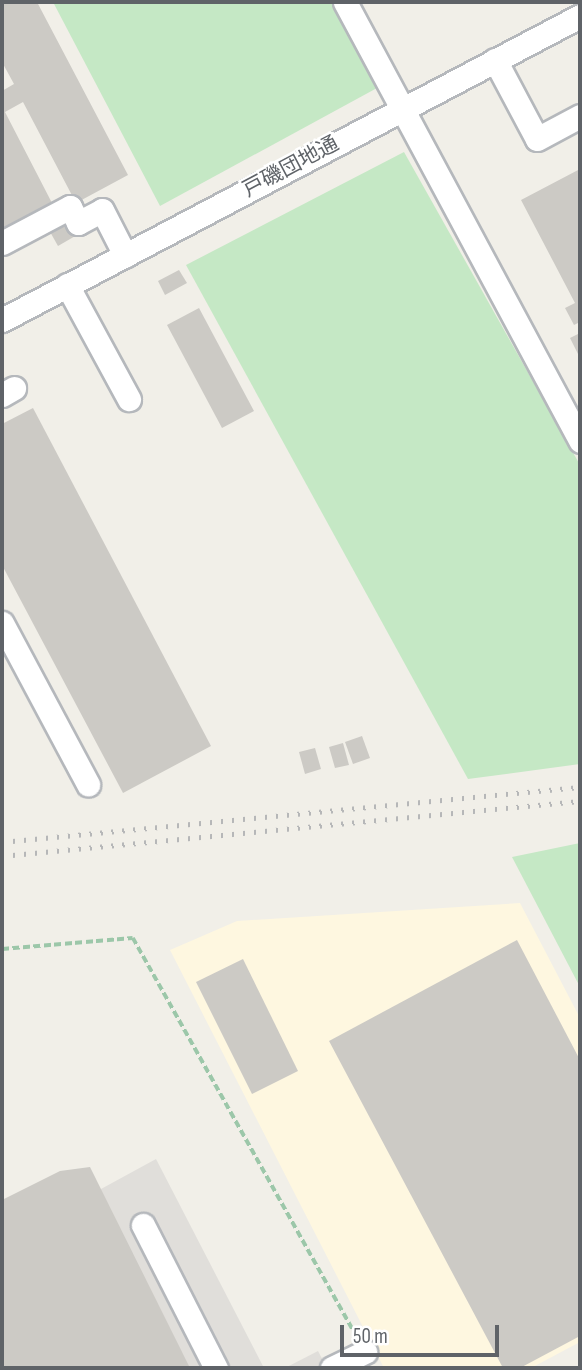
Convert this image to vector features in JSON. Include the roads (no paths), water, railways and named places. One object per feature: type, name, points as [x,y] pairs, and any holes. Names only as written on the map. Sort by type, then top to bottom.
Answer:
[{"type":"street","points":[[345,2],[580,441]]},
{"type":"street","name":"戸磯団地通","points":[[2,320],[577,14]]},
{"type":"street","points":[[495,60],[537,139],[580,116]]},
{"type":"street","points":[[2,243],[69,207],[78,223],[103,211],[125,255]]},
{"type":"street","points":[[67,285],[129,399]]},
{"type":"street","points":[[2,622],[89,784]]},
{"type":"street","points":[[144,1225],[216,1368]]},
{"type":"street","points":[[332,1368],[365,1352]]},
{"type":"railway","points":[[2,842],[580,787]]},
{"type":"railway","points":[[2,856],[580,801]]}]
